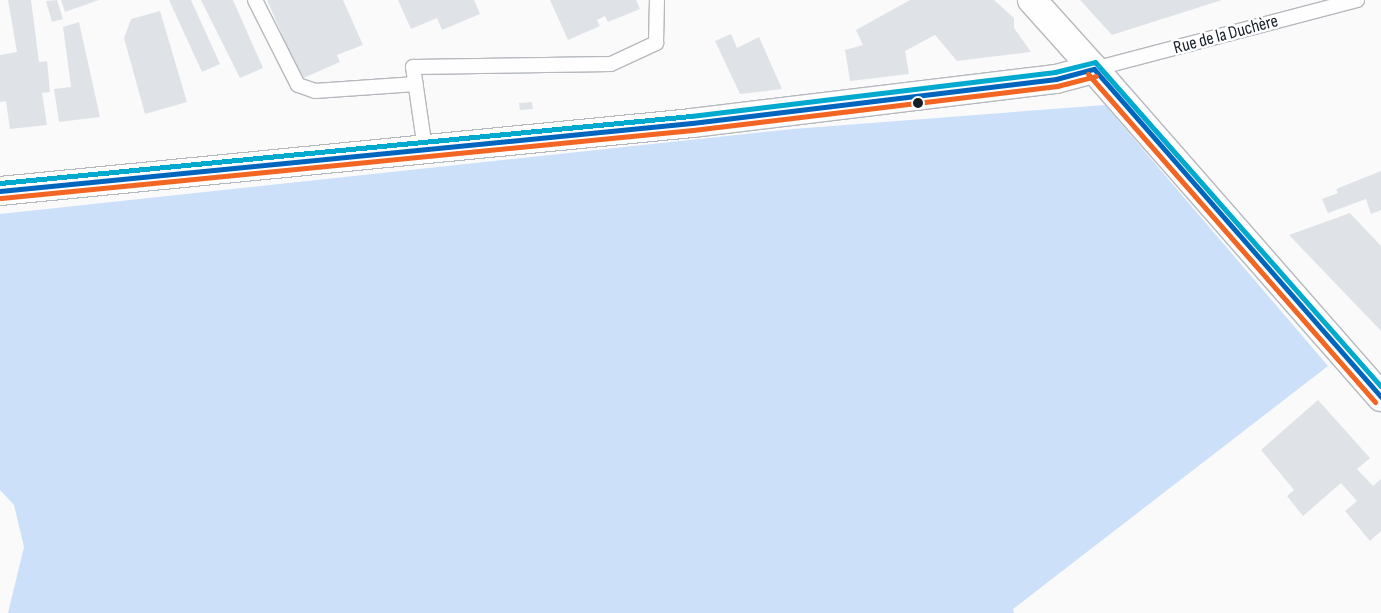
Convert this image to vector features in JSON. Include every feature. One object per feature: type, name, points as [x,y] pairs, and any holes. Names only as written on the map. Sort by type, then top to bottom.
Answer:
[{"type":"street","points":[[1032,0],[1381,397]]},
{"type":"street","points":[[0,191],[425,149],[980,89],[1094,69]]},
{"type":"lane","points":[[255,0],[298,86],[315,91],[416,84]]},
{"type":"lane","points":[[425,149],[414,67],[610,64],[656,43],[657,0]]},
{"type":"lane","name":"Rue de la Duchère","points":[[1094,69],[1357,0]]},
{"type":"shaded area","points":[[1105,105],[1328,366],[1013,609],[1014,613],[8,613],[24,547],[14,505],[0,490],[0,214],[793,129]]},
{"type":"building","points":[[8,0],[31,0],[39,62],[47,61],[50,92],[42,93],[47,125],[10,129],[6,101],[0,102],[0,55],[17,52]]},
{"type":"building","points":[[57,0],[63,19],[52,22],[46,1]]},
{"type":"building","points":[[61,0],[99,0],[65,12]]},
{"type":"building","points":[[169,0],[191,0],[220,64],[202,72]]},
{"type":"building","points":[[201,0],[233,0],[263,68],[240,78]]},
{"type":"building","points":[[267,0],[343,0],[363,45],[337,55],[340,62],[301,79]]},
{"type":"building","points":[[398,0],[474,0],[480,14],[442,30],[437,18],[411,29]]},
{"type":"building","points":[[550,0],[636,0],[640,9],[608,22],[605,16],[597,20],[600,26],[568,40]]},
{"type":"building","points":[[910,0],[994,0],[1014,18],[1014,28],[1031,52],[957,61],[935,35],[905,51],[909,74],[850,81],[845,50],[863,45],[856,30]]},
{"type":"building","points":[[1080,0],[1222,0],[1112,35]]},
{"type":"building","points":[[160,11],[187,102],[145,114],[124,38],[131,19]]},
{"type":"building","points":[[79,22],[100,117],[59,122],[54,89],[71,87],[63,27]]},
{"type":"building","points":[[731,34],[737,48],[759,37],[782,89],[740,94],[715,41]]},
{"type":"building","points":[[532,102],[533,109],[520,110],[519,103]]},
{"type":"building","points":[[1381,171],[1381,210],[1371,214],[1366,199],[1328,213],[1322,199],[1338,193],[1336,189]]},
{"type":"building","points":[[1350,213],[1381,246],[1381,331],[1289,235]]},
{"type":"building","points":[[1318,400],[1370,458],[1357,469],[1373,486],[1381,479],[1381,531],[1370,541],[1345,511],[1357,501],[1341,483],[1303,516],[1287,496],[1294,490],[1261,450]]},
{"type":"transit line","points":[[0,183],[691,116],[1055,72],[1095,62],[1381,386]]},
{"type":"transit line","points":[[1094,69],[1381,397]]},
{"type":"transit line","points":[[0,191],[692,123],[1056,79],[1094,69]]},
{"type":"transit line","points":[[1088,74],[1375,402]]},
{"type":"transit line","points":[[1,198],[693,130],[1057,86],[1096,76]]}]
